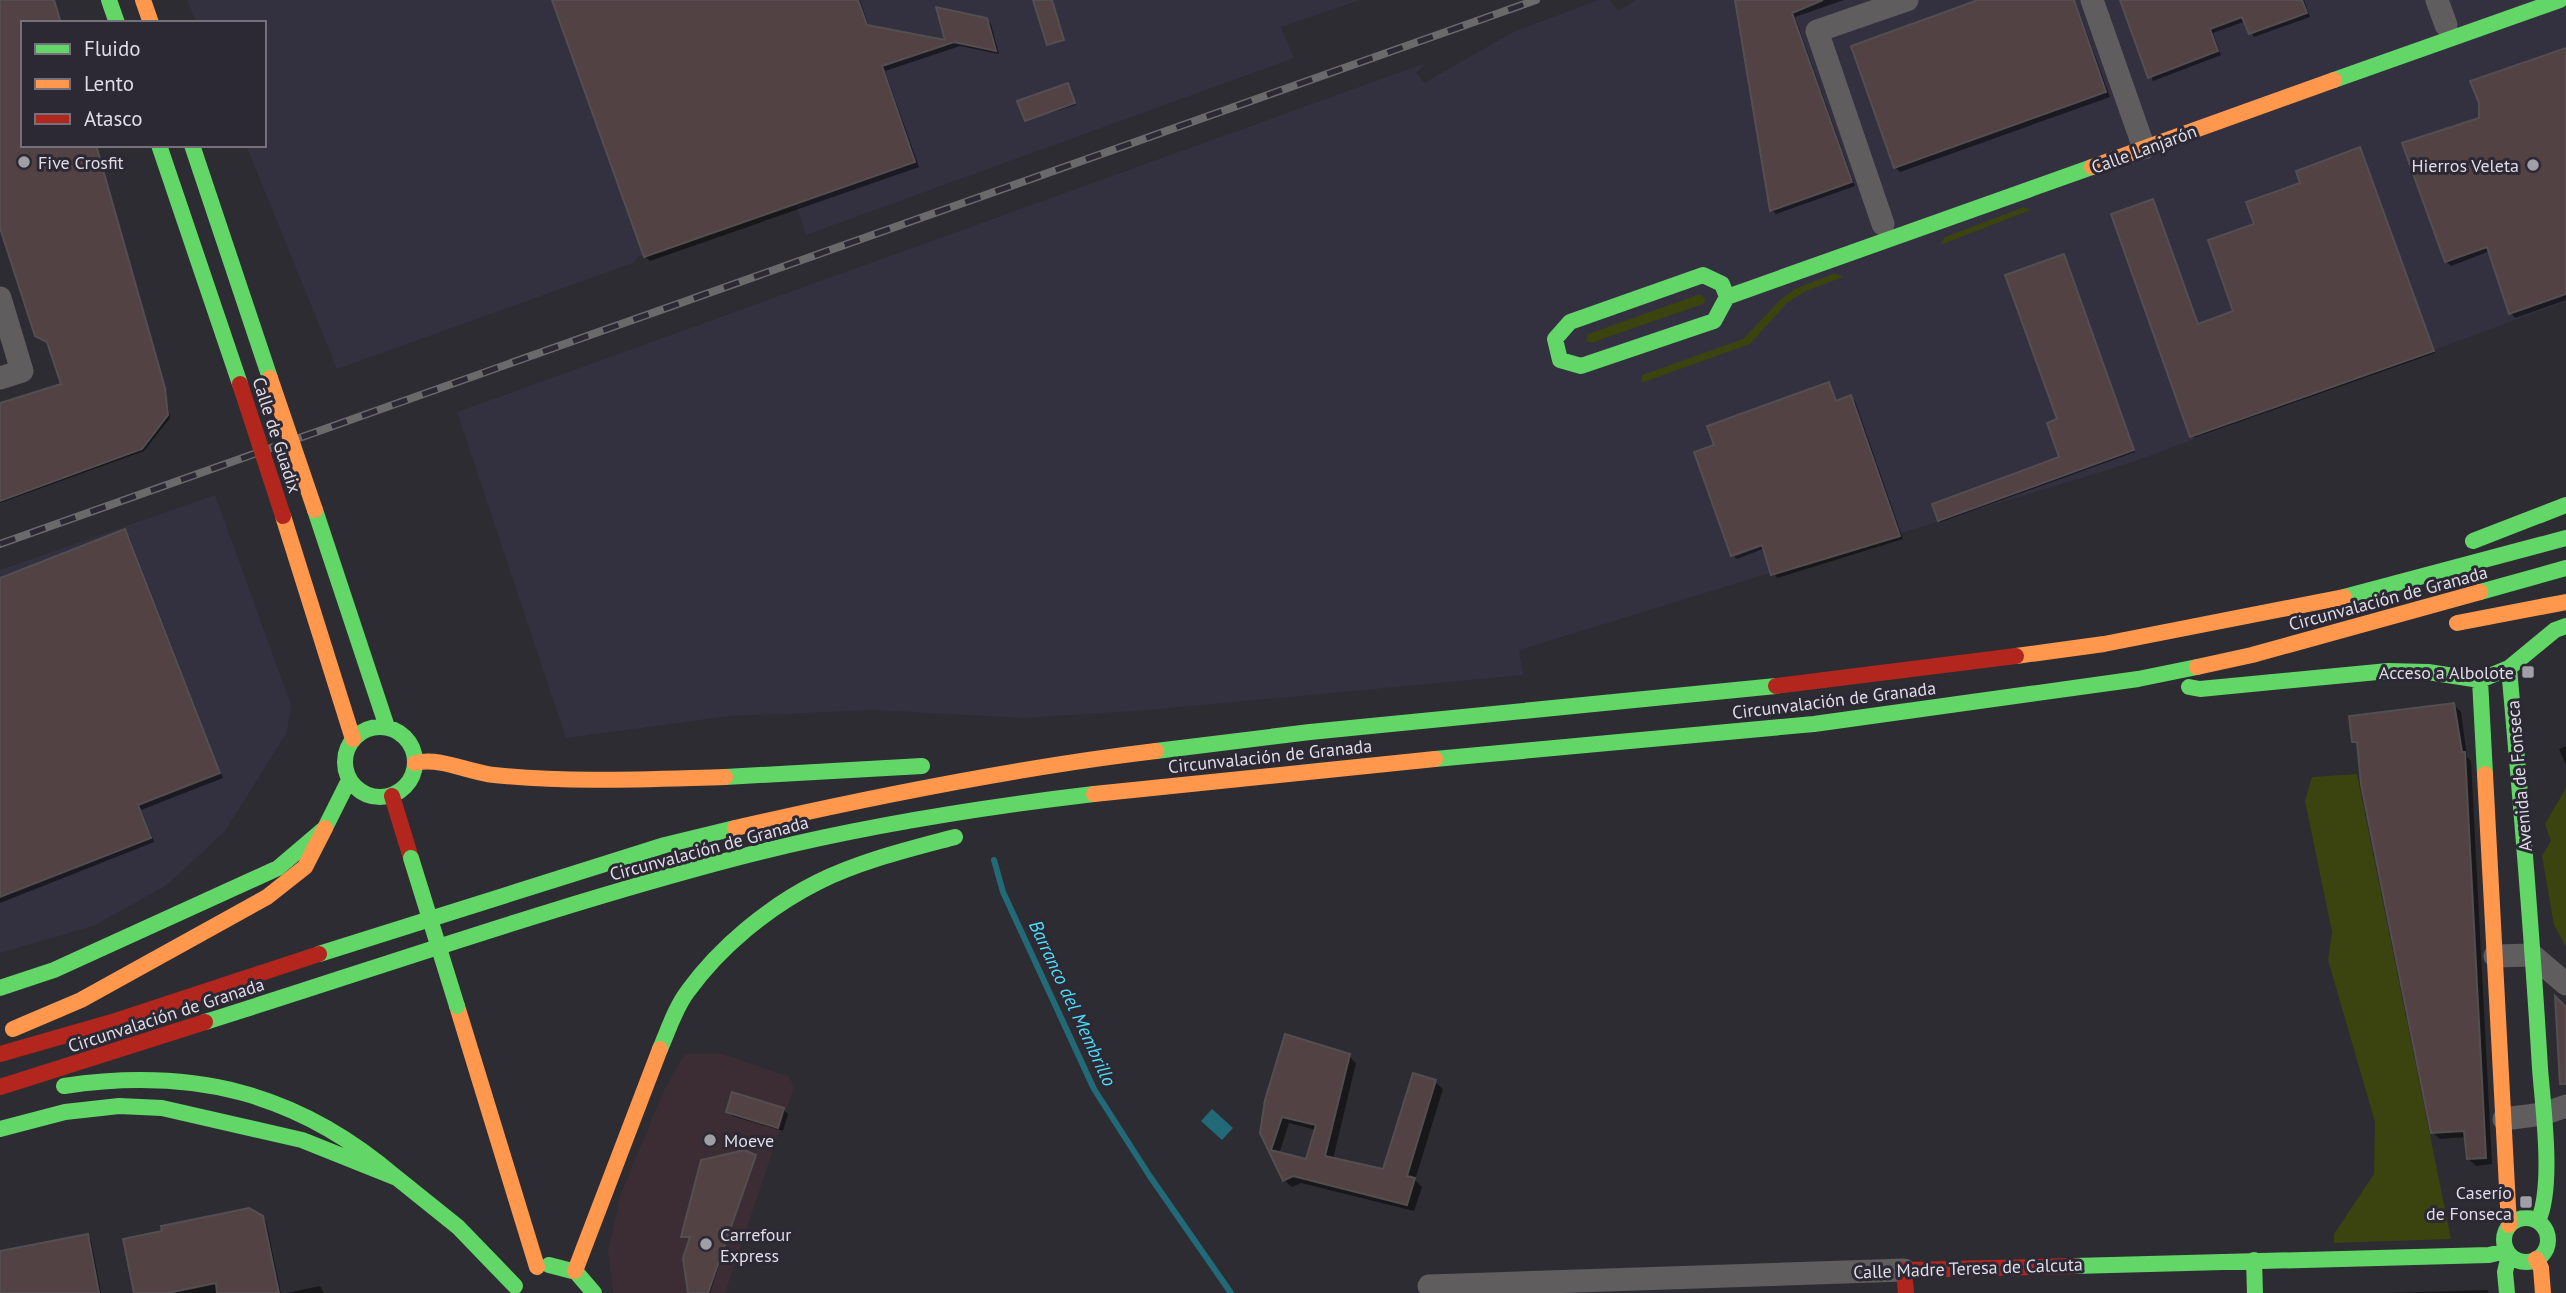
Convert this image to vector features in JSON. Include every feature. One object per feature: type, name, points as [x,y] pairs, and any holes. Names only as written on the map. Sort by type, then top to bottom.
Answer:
[{"type":"main road","points":[[109,0],[116,21]]},
{"type":"main road","points":[[143,0],[150,21]]},
{"type":"main road","name":"Calle Lanjarón","points":[[1725,291],[2142,141],[2513,0]]},
{"type":"main road","name":"Calle Lanjarón","points":[[1725,291],[1703,275],[1570,322],[1555,339],[1560,360],[1581,366],[1714,321],[1725,291],[1882,224],[2142,141],[2560,0]]},
{"type":"main road","name":"Calle de Guadix","points":[[160,147],[240,384],[354,739]]},
{"type":"main road","name":"Calle de Guadix","points":[[193,147],[387,727]]},
{"type":"main road","points":[[2454,548],[2566,505]]},
{"type":"main road","name":"Circunvalación de Granada","points":[[0,1054],[111,1022],[447,912],[665,845],[761,820],[1039,765],[1310,732],[1885,674],[2104,643],[2303,607],[2459,569],[2566,538]]},
{"type":"main road","points":[[2303,607],[2339,583],[2430,557]]},
{"type":"main road","name":"Circunvalación de Granada","points":[[0,1087],[457,941],[741,857],[828,836],[1010,804],[1278,773],[1814,724],[2138,679],[2252,654],[2566,568]]},
{"type":"main road","points":[[2446,625],[2566,602]]},
{"type":"main road","points":[[2138,679],[2200,689],[2389,671],[2428,672],[2480,680],[2510,668],[2555,630],[2566,626]]},
{"type":"main road","points":[[2252,654],[2294,658],[2344,647]]},
{"type":"main road","name":"Avenida de Fonseca","points":[[2510,668],[2529,883],[2543,1114],[2546,1203],[2540,1223]]},
{"type":"main road","name":"Avenida de Fonseca","points":[[2480,680],[2509,1225]]},
{"type":"main road","points":[[374,727],[387,727],[396,731],[410,744],[415,763],[409,783],[392,796],[383,798],[363,794],[349,780],[345,759],[354,739],[374,727]]},
{"type":"main road","points":[[415,763],[429,760],[491,775],[588,781],[823,773],[943,764]]},
{"type":"main road","points":[[981,760],[1039,765]]},
{"type":"main road","points":[[1066,814],[1227,794],[1278,773]]},
{"type":"main road","points":[[0,1033],[81,1000],[267,897],[305,867],[349,780]]},
{"type":"main road","points":[[392,796],[537,1267]]},
{"type":"main road","points":[[0,988],[54,970],[278,868],[325,828]]},
{"type":"main road","points":[[575,1270],[649,1074],[686,993],[728,945],[772,911],[818,883],[900,852],[970,832]]},
{"type":"main road","points":[[17,1083],[63,1086],[148,1077],[219,1085],[264,1099],[346,1138],[374,1156],[458,1227],[513,1289],[537,1267],[550,1265],[575,1270],[594,1293]]},
{"type":"main road","points":[[0,1129],[65,1112],[119,1106],[162,1108],[302,1140],[397,1178]]},
{"type":"main road","points":[[2507,1293],[2505,1272],[2508,1253],[2503,1239],[2509,1225],[2525,1217],[2540,1223],[2566,1221]]},
{"type":"main road","points":[[2540,1223],[2548,1240],[2541,1254],[2543,1293]]},
{"type":"main road","points":[[2508,1253],[2526,1262],[2541,1254],[2566,1254]]},
{"type":"main road","name":"Calle Madre Teresa de Calcuta","points":[[1904,1270],[1938,1275],[2254,1260],[2508,1253]]},
{"type":"main road","points":[[2254,1260],[2255,1293]]},
{"type":"main road","points":[[2235,1261],[2236,1283]]},
{"type":"main road","points":[[1904,1270],[1906,1293]]},
{"type":"street","points":[[1882,224],[1817,31],[1907,0]]},
{"type":"street","name":"Calle Lanjarón","points":[[2092,0],[2142,141]]},
{"type":"street","points":[[2437,0],[2446,25]]},
{"type":"street","points":[[0,298],[22,371],[0,378]]},
{"type":"street","points":[[2491,886],[2529,883]]},
{"type":"street","points":[[2495,956],[2532,955],[2566,984]]},
{"type":"street","points":[[2504,1119],[2543,1114],[2566,1107]]},
{"type":"street","name":"Calle Madre Teresa de Calcuta","points":[[1429,1286],[1904,1270]]},
{"type":"shaded area","points":[[187,0],[1360,0],[1281,27],[1294,58],[806,235],[794,200],[638,257],[633,263],[337,369],[247,147],[266,147],[266,21],[195,21]]},
{"type":"shaded area","points":[[1599,0],[1610,0],[1618,11],[1636,0],[2566,0],[2566,301],[2133,462],[1519,650],[1523,675],[1149,710],[1023,718],[874,710],[729,716],[566,738],[457,412],[1423,64],[1416,72],[1424,83],[1515,31]]},
{"type":"shaded area","points":[[215,495],[291,705],[287,732],[225,831],[167,885],[93,926],[0,953],[0,570]]},
{"type":"shaded area","name":"Moeve","points":[[685,1054],[723,1054],[789,1077],[794,1087],[725,1293],[613,1293],[608,1251],[621,1193],[665,1088]]},
{"type":"green space","points":[[2024,207],[2031,210],[1940,245],[1945,237]]},
{"type":"green space","points":[[1835,273],[1843,277],[1804,292],[1787,303],[1750,344],[1641,383],[1642,375],[1743,339],[1781,299],[1795,289]]},
{"type":"green space","points":[[1700,294],[1706,300],[1703,304],[1591,343],[1586,341],[1588,334]]},
{"type":"green space","points":[[2357,774],[2451,1239],[2334,1243],[2334,1234],[2374,1174],[2375,1122],[2328,960],[2332,932],[2305,801],[2312,777]]},
{"type":"green space","points":[[2566,788],[2566,947],[2554,925],[2542,856],[2551,841],[2545,824]]},
{"type":"water","points":[[1212,1109],[1233,1128],[1222,1140],[1201,1121]]},
{"type":"building","points":[[0,0],[54,0],[60,21],[21,21],[21,147],[97,147],[165,388],[168,415],[142,449],[0,501],[0,403],[61,384],[47,342],[35,336],[0,228]]},
{"type":"building","points":[[552,0],[858,0],[867,25],[945,40],[936,7],[987,18],[996,51],[954,42],[882,66],[915,162],[644,257]]},
{"type":"building","points":[[1033,0],[1052,0],[1064,40],[1047,45]]},
{"type":"building","points":[[1735,0],[1823,0],[1792,13],[1852,182],[1770,211]]},
{"type":"building","points":[[1978,0],[2074,0],[2106,92],[1894,168],[1851,46]]},
{"type":"building","points":[[2120,0],[2302,0],[2307,13],[2249,34],[2242,17],[2210,29],[2218,51],[2148,78]]},
{"type":"building","points":[[2566,48],[2566,294],[2509,314],[2487,247],[2445,262],[2402,143],[2479,118],[2479,103],[2470,81]]},
{"type":"building","points":[[1068,83],[1075,103],[1025,121],[1017,101]]},
{"type":"building","points":[[2360,147],[2434,351],[2190,437],[2111,214],[2153,199],[2198,324],[2233,311],[2208,240],[2254,224],[2246,202],[2300,183],[2296,171]]},
{"type":"building","points":[[2064,254],[2134,450],[1938,521],[1932,504],[2059,457],[2047,423],[2057,419],[2005,275]]},
{"type":"building","points":[[1829,382],[1836,401],[1851,395],[1900,536],[1771,575],[1762,545],[1731,556],[1694,452],[1714,445],[1707,426]]},
{"type":"building","points":[[125,529],[220,773],[138,805],[151,838],[0,897],[0,578]]},
{"type":"building","points":[[2454,703],[2462,752],[2465,752],[2486,1158],[2467,1159],[2464,1131],[2431,1133],[2361,784],[2357,742],[2352,742],[2349,716]]},
{"type":"building","points":[[2555,996],[2566,1007],[2566,1084],[2560,1084]]},
{"type":"building","points":[[1285,1034],[1350,1054],[1325,1156],[1383,1169],[1413,1073],[1436,1080],[1407,1176],[1415,1178],[1407,1205],[1293,1176],[1283,1181],[1260,1133],[1265,1100]],"holes":[[[1282,1117],[1316,1125],[1306,1159],[1271,1150]]]},
{"type":"building","points":[[732,1092],[784,1108],[778,1128],[726,1112]]},
{"type":"building","points":[[744,1150],[756,1155],[708,1293],[688,1293],[683,1258],[690,1237],[681,1237],[701,1160]]},
{"type":"building","points":[[249,1208],[263,1216],[279,1293],[217,1293],[216,1283],[168,1293],[134,1293],[123,1239],[162,1231],[161,1226]]},
{"type":"building","points":[[88,1234],[99,1293],[0,1293],[0,1251]]},
{"type":"waterway","name":"Barranco del Membrillo","points":[[994,860],[1003,892],[1094,1089],[1149,1175],[1231,1293]]},
{"type":"railway","points":[[0,544],[1536,0]]},
{"type":"traffic: fast","points":[[109,0],[116,21]]},
{"type":"traffic: fast","points":[[2334,80],[2560,0]]},
{"type":"traffic: fast","points":[[160,147],[240,384]]},
{"type":"traffic: fast","points":[[193,147],[270,378]]},
{"type":"traffic: fast","points":[[1727,297],[1722,284],[1703,275],[1570,322],[1555,339],[1560,360],[1581,366],[1714,321],[1727,297],[2092,167]]},
{"type":"traffic: fast","points":[[2473,541],[2566,505]]},
{"type":"traffic: fast","points":[[315,510],[387,727]]},
{"type":"traffic: fast","points":[[2344,597],[2566,538]]},
{"type":"traffic: fast","points":[[2480,592],[2566,568]]},
{"type":"traffic: fast","points":[[2485,774],[2480,680],[2509,668],[2555,630],[2566,626]]},
{"type":"traffic: fast","points":[[1435,759],[1814,724],[2138,679],[2197,667]]},
{"type":"traffic: fast","points":[[2509,668],[2546,1147],[2545,1188],[2538,1221]]},
{"type":"traffic: fast","points":[[2189,687],[2200,689],[2388,671],[2428,672],[2480,680]]},
{"type":"traffic: fast","points":[[1156,751],[1310,732],[1776,686]]},
{"type":"traffic: fast","points":[[380,727],[405,737],[415,762],[405,787],[380,797],[355,787],[345,762],[355,737],[380,727]]},
{"type":"traffic: fast","points":[[725,777],[922,766]]},
{"type":"traffic: fast","points":[[0,988],[54,970],[278,868],[325,828],[349,780]]},
{"type":"traffic: fast","points":[[205,1022],[539,915],[740,857],[828,836],[916,820],[1094,794]]},
{"type":"traffic: fast","points":[[319,954],[665,845],[735,828]]},
{"type":"traffic: fast","points":[[660,1049],[683,998],[701,975],[746,929],[781,903],[818,882],[851,868],[955,837]]},
{"type":"traffic: fast","points":[[411,858],[457,1006]]},
{"type":"traffic: fast","points":[[64,1086],[156,1080],[200,1084],[241,1093],[282,1106],[321,1125],[397,1178]]},
{"type":"traffic: fast","points":[[0,1129],[65,1112],[119,1106],[162,1108],[302,1140],[397,1178],[458,1227],[515,1286]]},
{"type":"traffic: fast","points":[[2526,1218],[2542,1224],[2548,1240],[2542,1256],[2526,1262],[2510,1256],[2504,1240],[2510,1224],[2526,1218]]},
{"type":"traffic: fast","points":[[2074,1266],[2489,1255],[2506,1251]]},
{"type":"traffic: fast","points":[[2507,1293],[2505,1272],[2509,1255]]},
{"type":"traffic: fast","points":[[2254,1260],[2255,1293]]},
{"type":"traffic: fast","points":[[549,1265],[576,1272],[594,1293]]},
{"type":"traffic: slow","points":[[143,0],[150,21]]},
{"type":"traffic: slow","points":[[2092,167],[2334,80]]},
{"type":"traffic: slow","points":[[270,378],[315,510]]},
{"type":"traffic: slow","points":[[283,516],[353,739]]},
{"type":"traffic: slow","points":[[2197,667],[2252,655],[2480,592]]},
{"type":"traffic: slow","points":[[2016,656],[2104,644],[2344,597]]},
{"type":"traffic: slow","points":[[2457,623],[2566,602]]},
{"type":"traffic: slow","points":[[735,828],[945,784],[1156,751]]},
{"type":"traffic: slow","points":[[1094,794],[1435,759]]},
{"type":"traffic: slow","points":[[415,763],[445,763],[494,775],[551,779],[725,777]]},
{"type":"traffic: slow","points":[[2485,774],[2509,1225]]},
{"type":"traffic: slow","points":[[13,1029],[81,1000],[267,897],[305,867],[325,828]]},
{"type":"traffic: slow","points":[[457,1006],[537,1267]]},
{"type":"traffic: slow","points":[[575,1271],[660,1049]]},
{"type":"traffic: slow","points":[[2536,1259],[2541,1268],[2543,1293]]},
{"type":"traffic: jam","points":[[240,384],[283,516]]},
{"type":"traffic: jam","points":[[1776,686],[2016,656]]},
{"type":"traffic: jam","points":[[392,796],[411,858]]},
{"type":"traffic: jam","points":[[0,1054],[112,1022],[319,954]]},
{"type":"traffic: jam","points":[[0,1087],[205,1022]]},
{"type":"traffic: jam","points":[[1906,1293],[1904,1270],[2074,1266]]},
{"type":"place","name":"Five Crosfit","points":[[24,162]]},
{"type":"place","name":"Hierros Veleta","points":[[2533,165]]},
{"type":"place","name":"Acceso a Albolote","points":[[2528,672]]},
{"type":"place","name":"Moeve","points":[[710,1140]]},
{"type":"place","name":"Caserío de Fonseca","points":[[2526,1202]]},
{"type":"place","name":"Carrefour Express","points":[[706,1244]]}]
